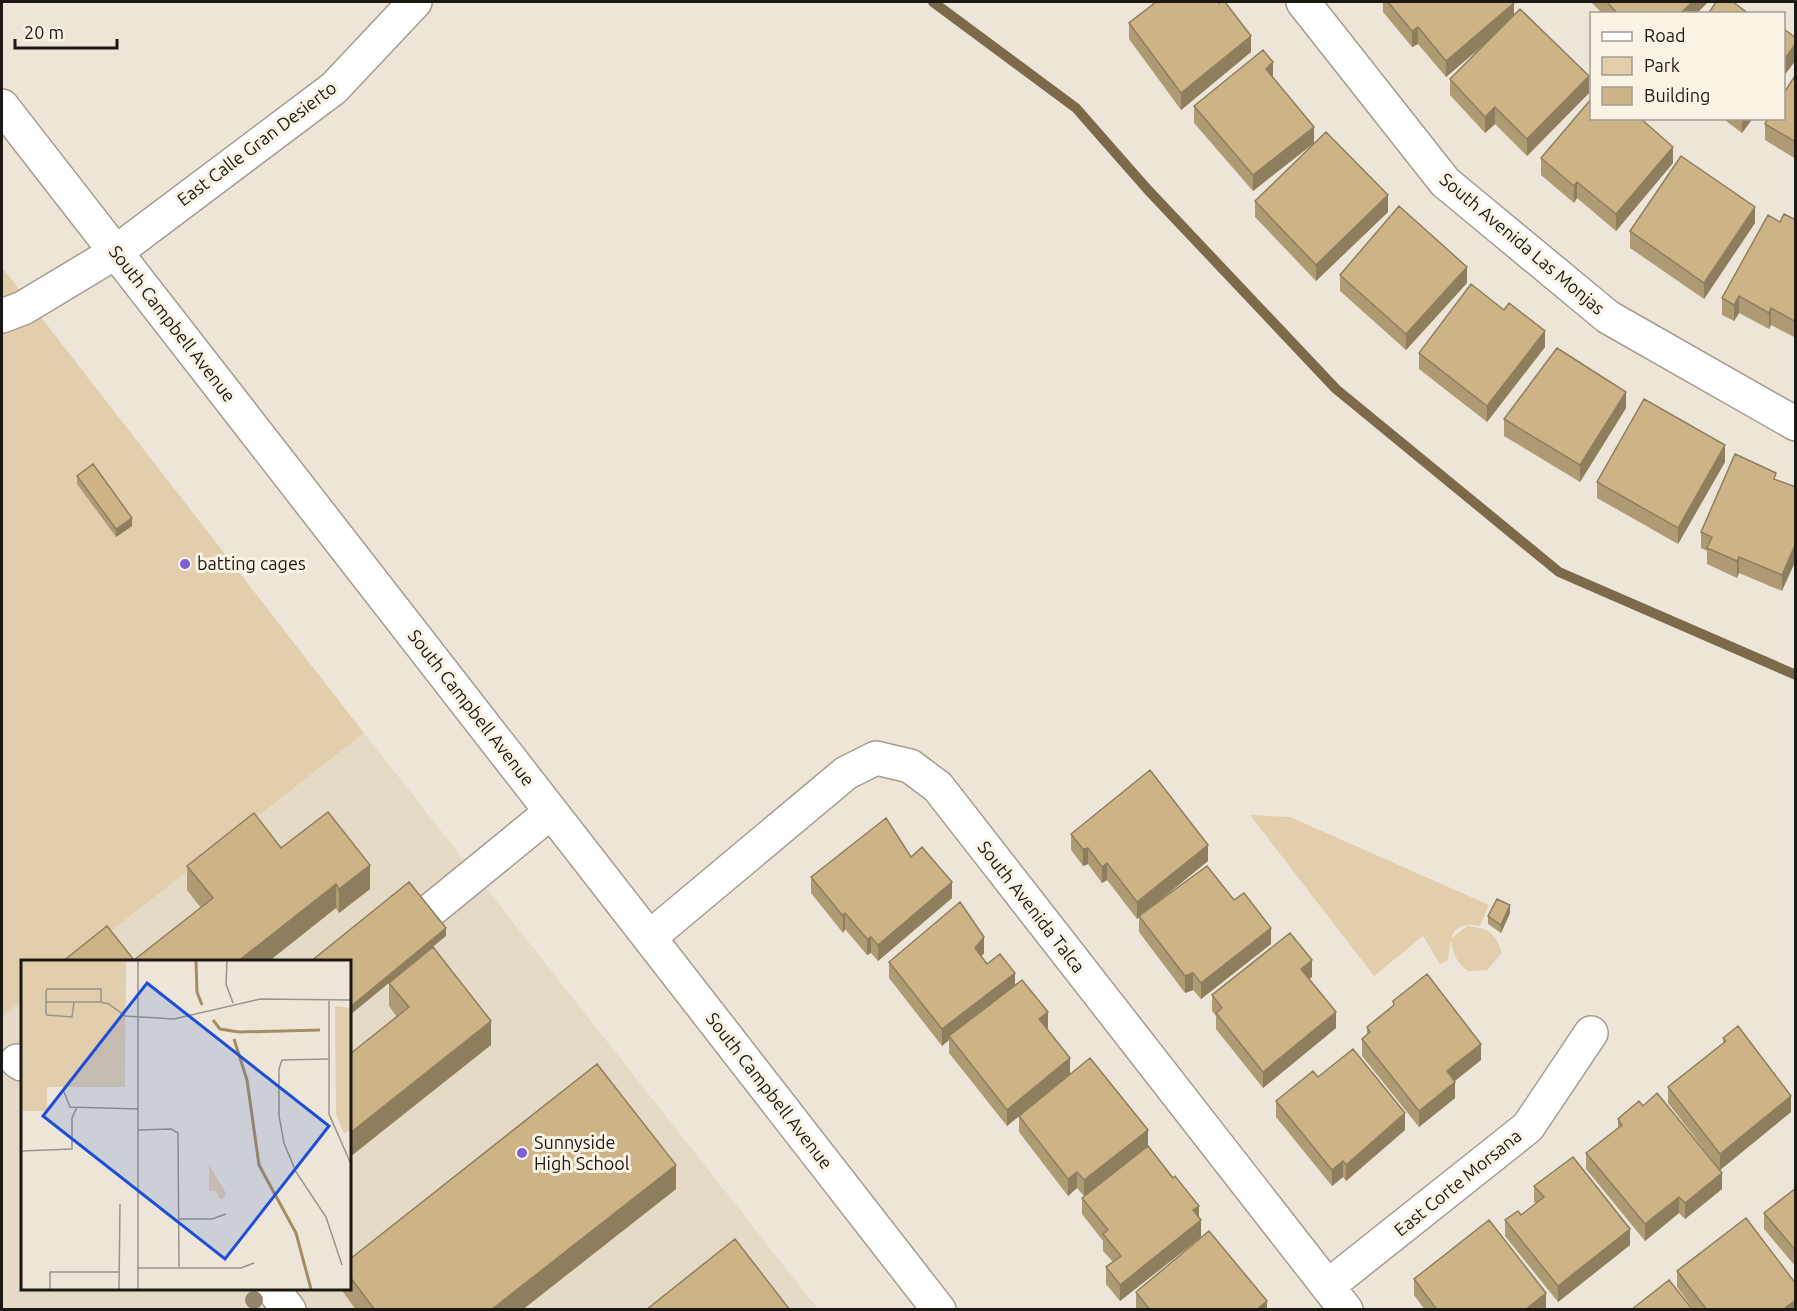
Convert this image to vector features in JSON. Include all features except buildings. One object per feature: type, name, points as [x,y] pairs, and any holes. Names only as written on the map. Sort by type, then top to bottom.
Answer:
[{"type":"street","name":"East Calle Gran Desierto","points":[[2,316],[23,308],[116,252],[334,88],[415,2]]},
{"type":"street","name":"South Avenida Las Monjas","points":[[1303,2],[1445,182],[1608,317],[1796,424]]},
{"type":"street","name":"South Campbell Avenue","points":[[2,106],[939,1310]]},
{"type":"street","name":"South Avenida Talca","points":[[650,937],[846,773],[876,758],[910,766],[938,788],[1337,1298]]},
{"type":"street","points":[[351,961],[404,932],[551,812]]},
{"type":"street","name":"East Corte Morsana","points":[[1337,1298],[1528,1127],[1591,1033]]},
{"type":"street","points":[[274,1290],[289,1310]]},
{"type":"shaded area","name":"Sunnyside High School","points":[[364,733],[818,1309],[2,1310],[2,1017],[21,1002],[21,1290],[351,1290],[351,960],[74,960]]},
{"type":"green space","points":[[2,267],[364,733],[74,960],[21,960],[21,1002],[2,1017]]},
{"type":"green space","points":[[1250,815],[1290,817],[1489,905],[1480,926],[1470,925],[1458,928],[1452,937],[1448,960],[1440,964],[1423,936],[1374,976]]},
{"type":"green space","points":[[1467,926],[1486,930],[1494,936],[1500,946],[1502,953],[1487,970],[1468,971],[1456,957],[1451,939]]},
{"type":"waterway","points":[[933,2],[1076,108],[1148,190],[1336,389],[1559,572],[1796,675]]},
{"type":"place","name":"batting cages","points":[[185,564]]},
{"type":"place","name":"Sunnyside High School","points":[[522,1153]]}]
